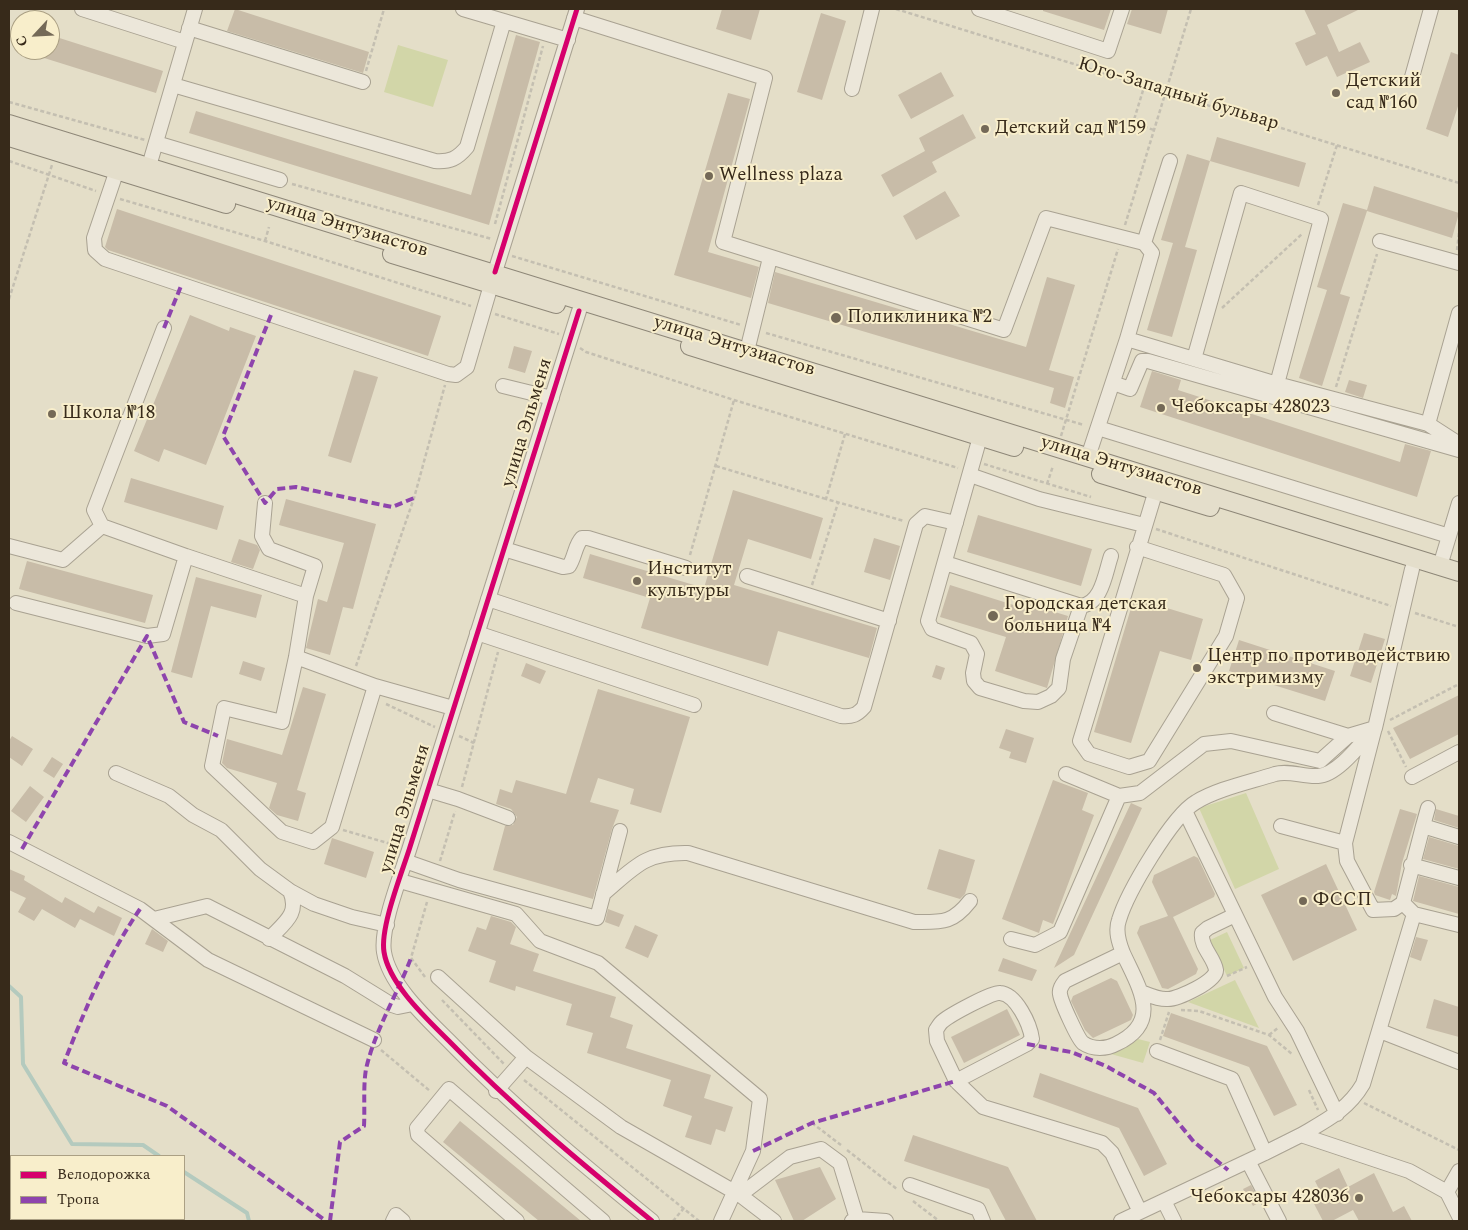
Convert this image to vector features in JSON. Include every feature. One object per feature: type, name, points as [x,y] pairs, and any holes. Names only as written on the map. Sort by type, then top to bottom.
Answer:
[{"type":"main road","name":"улица Энтузиастов","points":[[9,124],[147,173],[274,207],[493,279],[982,431],[1414,564],[1438,571],[1459,572]]},
{"type":"main road","name":"улица Энтузиастов","points":[[9,137],[120,164]]},
{"type":"main road","name":"улица Энтузиастов","points":[[493,279],[579,311],[746,357]]},
{"type":"main road","name":"улица Энтузиастов","points":[[1438,571],[1459,584]]},
{"type":"street","points":[[82,9],[185,42]]},
{"type":"street","points":[[147,173],[195,9]]},
{"type":"street","points":[[462,9],[562,38]]},
{"type":"street","points":[[852,89],[872,9]]},
{"type":"street","points":[[979,9],[1108,51],[1122,9]]},
{"type":"street","points":[[1412,77],[1432,9]]},
{"type":"street","points":[[120,164],[94,238],[95,250],[105,259],[448,374],[456,375],[467,367],[562,38],[576,14],[765,78],[723,242],[1004,330],[1046,218],[1144,243],[1152,253],[1127,339],[1087,463]]},
{"type":"street","points":[[173,85],[426,159],[448,162],[459,156],[467,147],[504,21]]},
{"type":"street","points":[[189,28],[363,82]]},
{"type":"street","points":[[156,143],[280,180]]},
{"type":"street","points":[[1144,243],[1170,161]]},
{"type":"street","points":[[1194,359],[1241,193],[1321,219],[1277,384]]},
{"type":"street","points":[[1380,241],[1459,263]]},
{"type":"street","points":[[746,357],[770,258]]},
{"type":"street","name":"улица Эльменя","points":[[579,311],[407,856],[387,925],[384,951],[386,962],[395,980],[413,1004],[496,1091],[652,1221]]},
{"type":"street","points":[[1428,424],[1459,313]]},
{"type":"street","points":[[164,328],[94,510],[102,526],[306,596]]},
{"type":"street","points":[[1127,339],[1277,384],[1428,424],[1459,444]]},
{"type":"street","points":[[1113,383],[1130,389],[1138,366],[1142,360],[1148,360],[1459,450]]},
{"type":"street","points":[[503,386],[552,398]]},
{"type":"street","points":[[1098,428],[1449,536]]},
{"type":"street","points":[[982,431],[928,621],[929,626],[932,629],[971,643],[977,654],[973,673],[974,682],[980,688],[1024,701],[1038,702],[1051,696],[1059,688],[1063,659],[1081,606]]},
{"type":"street","points":[[970,475],[1039,499],[1144,525]]},
{"type":"street","points":[[1137,547],[1224,575],[1236,598],[1226,636],[1149,761],[1129,768],[1089,754],[1080,741],[1116,625],[1137,547],[1158,485]]},
{"type":"street","points":[[265,503],[262,536],[269,549],[315,566],[306,596],[296,657],[282,722],[224,708],[212,766],[282,832],[313,842],[332,827],[373,692]]},
{"type":"street","points":[[1438,571],[1459,503]]},
{"type":"street","points":[[488,599],[841,716],[851,716],[858,714],[864,707],[916,524],[925,516],[956,523]]},
{"type":"street","points":[[9,546],[63,560],[102,526]]},
{"type":"street","points":[[504,549],[563,567],[568,566],[571,562],[578,542],[582,538],[588,538],[686,568]]},
{"type":"street","points":[[16,603],[147,636],[163,634],[186,556]]},
{"type":"street","points":[[944,563],[1081,606],[1088,605],[1099,593],[1111,556]]},
{"type":"street","points":[[1414,564],[1375,728],[1345,843],[1348,861],[1373,910],[1394,909],[1403,903],[1411,865],[1428,808]]},
{"type":"street","points":[[747,576],[889,621]]},
{"type":"street","points":[[478,633],[694,706]]},
{"type":"street","points":[[296,657],[352,677],[373,692],[453,708]]},
{"type":"street","points":[[1274,712],[1348,736]]},
{"type":"street","points":[[1066,774],[1119,796],[1140,792],[1204,744],[1231,741],[1320,761],[1348,736],[1375,728]]},
{"type":"street","points":[[1123,953],[1065,981],[1062,985],[1061,999],[1082,1042],[1100,1048],[1108,1048],[1133,1036],[1138,1029],[1144,1011],[1141,992],[1118,939],[1118,920],[1146,866],[1185,811],[1201,800],[1279,772],[1319,776],[1330,773],[1375,728]]},
{"type":"street","points":[[1412,777],[1459,752]]},
{"type":"street","points":[[116,773],[169,796],[193,815],[221,830],[260,869],[290,891],[314,904],[352,917],[387,925]]},
{"type":"street","points":[[428,790],[508,818]]},
{"type":"street","points":[[1012,939],[1035,945],[1060,932],[1119,796]]},
{"type":"street","points":[[1185,811],[1275,997],[1298,1031],[1337,1114]]},
{"type":"street","points":[[1281,826],[1345,843]]},
{"type":"street","points":[[1423,826],[1459,837]]},
{"type":"street","points":[[407,856],[459,880],[596,918],[620,831]]},
{"type":"street","points":[[9,842],[140,909],[208,960],[374,1040]]},
{"type":"street","points":[[603,894],[645,859],[669,852],[678,852],[688,853],[914,922],[942,922],[959,915],[970,900]]},
{"type":"street","points":[[1411,865],[1459,878]]},
{"type":"street","points":[[400,882],[516,914],[540,941],[598,963],[760,1099],[753,1151],[737,1193],[721,1221]]},
{"type":"street","points":[[269,939],[289,918],[294,909],[295,901],[290,891]]},
{"type":"street","points":[[1403,903],[1414,914],[1459,925]]},
{"type":"street","points":[[154,919],[207,906],[345,976],[392,1005],[398,1007],[413,1004]]},
{"type":"street","points":[[1121,1221],[1301,1135],[1337,1114],[1354,1098],[1362,1084],[1380,1031],[1414,914]]},
{"type":"street","points":[[1141,992],[1177,1004],[1210,982],[1215,977],[1215,967],[1202,940],[1202,933],[1208,928],[1235,915]]},
{"type":"street","points":[[438,977],[526,1057],[621,1127],[737,1193],[774,1221]]},
{"type":"street","points":[[956,1081],[1027,1044],[1032,1039],[1031,1032],[1015,1002],[1007,995],[994,993],[943,1021],[936,1030],[937,1041],[956,1081],[983,1106],[1102,1143],[1112,1153],[1140,1212]]},
{"type":"street","points":[[1380,1031],[1459,1062]]},
{"type":"street","points":[[1157,1051],[1232,1079],[1266,1152]]},
{"type":"street","points":[[496,1091],[526,1057]]},
{"type":"street","points":[[517,1221],[418,1135],[417,1128],[449,1090],[603,1221]]},
{"type":"street","points":[[1301,1135],[1409,1171],[1447,1192],[1459,1216]]},
{"type":"street","points":[[737,1193],[790,1157],[820,1149],[840,1162],[855,1220],[886,1221]]},
{"type":"street","points":[[1248,1161],[1279,1221]]},
{"type":"street","points":[[1447,1192],[1459,1171]]},
{"type":"street","points":[[907,1192],[978,1209],[983,1221]]},
{"type":"street","points":[[1164,1201],[1174,1221]]},
{"type":"street","points":[[393,1221],[396,1215],[403,1221]]},
{"type":"path","points":[[363,82],[384,9]]},
{"type":"path","points":[[494,228],[544,44],[562,38]]},
{"type":"path","points":[[1145,84],[1133,123],[1154,130]]},
{"type":"path","points":[[9,102],[156,143]]},
{"type":"path","points":[[1204,325],[1304,232],[1315,217],[1337,144]]},
{"type":"path","points":[[9,161],[108,196],[265,241],[558,333],[563,339]]},
{"type":"path","points":[[9,299],[53,161]]},
{"type":"path","points":[[280,180],[491,238],[494,242]]},
{"type":"path","points":[[265,241],[269,227]]},
{"type":"path","points":[[1332,398],[1380,241]]},
{"type":"path","points":[[508,255],[752,329],[1098,428]]},
{"type":"path","points":[[575,343],[586,352],[734,400],[957,467],[970,475]]},
{"type":"path","points":[[352,677],[414,498],[448,374]]},
{"type":"path","points":[[686,568],[734,400]]},
{"type":"path","points":[[826,499],[845,434]]},
{"type":"path","points":[[973,461],[1100,500]]},
{"type":"path","points":[[716,466],[916,524]]},
{"type":"path","points":[[1047,484],[1053,466]]},
{"type":"path","points":[[809,595],[838,502]]},
{"type":"path","points":[[1144,525],[1459,627]]},
{"type":"path","points":[[1412,777],[1384,723],[1459,684]]},
{"type":"path","points":[[373,692],[441,729]]},
{"type":"path","points":[[453,733],[474,743]]},
{"type":"path","points":[[332,827],[407,856]]},
{"type":"path","points":[[1215,977],[1227,976],[1258,962]]},
{"type":"path","points":[[1157,1051],[1169,1009],[1177,1004],[1268,1035],[1294,1055]]},
{"type":"path","points":[[374,1040],[380,1049],[441,1100]]},
{"type":"path","points":[[1308,1088],[1323,1122]]},
{"type":"path","points":[[1354,1098],[1459,1150]]},
{"type":"path","points":[[812,1123],[907,1192],[939,1221]]},
{"type":"path","points":[[673,1221],[684,1208]]},
{"type":"green space","points":[[398,45],[448,60],[433,107],[384,92]]},
{"type":"green space","points":[[1246,793],[1279,869],[1235,889],[1199,808]]},
{"type":"green space","points":[[1227,932],[1244,968],[1227,976],[1210,940]]},
{"type":"green space","points":[[1235,980],[1259,1028],[1188,1002]]},
{"type":"green space","points":[[1138,1039],[1150,1042],[1143,1063],[1111,1054]]},
{"type":"building","points":[[235,9],[369,52],[363,73],[227,31]]},
{"type":"building","points":[[722,9],[760,9],[751,40],[716,29]]},
{"type":"building","points":[[1043,9],[1111,9],[1104,30],[1043,11]]},
{"type":"building","points":[[1132,9],[1168,9],[1161,34],[1127,24]]},
{"type":"building","points":[[1304,9],[1360,9],[1327,25],[1339,52],[1360,42],[1370,62],[1337,77],[1327,56],[1306,66],[1295,43],[1316,34]]},
{"type":"building","points":[[821,13],[846,21],[822,100],[797,92]]},
{"type":"building","points":[[516,35],[540,42],[489,225],[189,133],[196,111],[471,195]]},
{"type":"building","points":[[60,38],[163,71],[156,93],[51,60],[60,60]]},
{"type":"building","points":[[1451,52],[1459,55],[1459,103],[1448,137],[1426,129]]},
{"type":"building","points":[[941,72],[954,96],[911,119],[898,95]]},
{"type":"building","points":[[728,93],[750,99],[708,252],[759,267],[751,298],[674,275]]},
{"type":"building","points":[[963,114],[976,138],[932,162],[937,172],[893,197],[881,175],[925,151],[919,138]]},
{"type":"building","points":[[1217,137],[1306,163],[1299,187],[1210,161]]},
{"type":"building","points":[[1187,154],[1210,161],[1185,247],[1197,250],[1172,337],[1147,330],[1173,243],[1161,240]]},
{"type":"building","points":[[1374,186],[1459,213],[1452,238],[1367,211],[1340,294],[1350,297],[1322,386],[1299,378],[1327,290],[1317,287],[1343,203],[1367,210]]},
{"type":"building","points":[[945,191],[960,216],[916,240],[903,216]]},
{"type":"building","points":[[117,209],[441,316],[428,356],[108,250],[105,247]]},
{"type":"building","points":[[775,272],[1026,347],[1047,277],[1075,285],[1049,370],[1074,377],[1065,408],[1050,403],[1054,388],[768,303]]},
{"type":"building","points":[[190,315],[229,331],[230,327],[256,336],[206,465],[164,449],[159,462],[134,451]]},
{"type":"building","points":[[514,346],[532,351],[525,373],[508,368]]},
{"type":"building","points":[[354,370],[378,377],[351,463],[328,456]]},
{"type":"building","points":[[1152,371],[1181,380],[1178,390],[1400,462],[1405,444],[1431,451],[1417,497],[1140,407]]},
{"type":"building","points":[[1349,380],[1367,385],[1363,398],[1345,392]]},
{"type":"building","points":[[131,478],[224,506],[217,530],[124,502]]},
{"type":"building","name":"Институт культуры","points":[[733,490],[823,518],[811,559],[748,539],[734,585],[877,628],[869,658],[778,631],[768,666],[641,628],[650,598],[583,578],[590,554],[704,588]]},
{"type":"building","points":[[286,499],[376,524],[353,609],[343,607],[330,655],[306,648],[318,599],[327,602],[344,543],[279,525]]},
{"type":"building","points":[[978,515],[1092,549],[1081,586],[967,552]]},
{"type":"building","points":[[874,538],[900,546],[890,580],[864,572]]},
{"type":"building","points":[[239,539],[257,545],[260,550],[253,569],[231,562]]},
{"type":"building","points":[[27,561],[153,595],[145,623],[19,589]]},
{"type":"building","points":[[196,577],[262,595],[256,618],[211,606],[192,678],[171,672]]},
{"type":"building","points":[[950,585],[1020,607],[1022,602],[1068,616],[1047,688],[995,671],[1006,637],[940,617]]},
{"type":"building","points":[[1134,598],[1203,619],[1191,660],[1160,651],[1131,743],[1094,732]]},
{"type":"building","points":[[1364,633],[1385,639],[1371,683],[1350,676]]},
{"type":"building","points":[[1239,640],[1335,671],[1325,701],[1229,671]]},
{"type":"building","points":[[243,661],[265,668],[261,681],[239,674]]},
{"type":"building","points":[[526,663],[546,671],[540,684],[521,676]]},
{"type":"building","points":[[936,665],[945,668],[941,680],[932,677]]},
{"type":"building","points":[[303,687],[326,694],[297,790],[306,793],[298,821],[277,815],[269,808],[277,783],[227,768],[222,763],[227,739],[282,755]]},
{"type":"building","points":[[598,689],[690,717],[661,813],[630,804],[634,789],[598,778],[590,802],[619,810],[593,899],[493,870],[505,826],[513,825],[517,817],[511,809],[496,804],[500,789],[512,793],[516,780],[566,794]]},
{"type":"building","points":[[1459,695],[1459,734],[1410,759],[1393,728]]},
{"type":"building","points":[[1006,729],[1034,738],[1026,763],[1009,758],[1011,752],[999,748]]},
{"type":"building","points":[[12,736],[33,749],[22,766],[9,757],[9,741]]},
{"type":"building","points":[[52,757],[63,764],[54,778],[43,771]]},
{"type":"building","points":[[1053,780],[1088,793],[1082,810],[1094,815],[1053,924],[1043,920],[1039,933],[1002,919]]},
{"type":"building","points":[[30,786],[44,797],[26,822],[11,811]]},
{"type":"building","points":[[1131,803],[1142,808],[1074,955],[1054,968]]},
{"type":"building","points":[[1400,809],[1417,814],[1402,863],[1396,896],[1392,894],[1390,900],[1375,895],[1374,892]]},
{"type":"building","points":[[1436,809],[1459,816],[1459,828],[1434,820]]},
{"type":"building","points":[[1429,837],[1459,846],[1459,869],[1423,859]]},
{"type":"building","points":[[332,838],[374,852],[366,878],[324,864]]},
{"type":"building","points":[[939,849],[975,860],[965,894],[960,899],[927,889]]},
{"type":"building","points":[[1194,856],[1198,858],[1215,894],[1214,897],[1173,917],[1198,969],[1196,974],[1168,989],[1162,988],[1137,933],[1140,926],[1168,916],[1152,882],[1154,875]]},
{"type":"building","name":"ФССП","points":[[1326,864],[1357,930],[1293,961],[1261,895]]},
{"type":"building","points":[[9,869],[25,876],[24,880],[62,903],[65,897],[94,913],[98,906],[122,918],[114,936],[80,919],[75,928],[42,909],[34,921],[18,912],[26,898],[9,890]]},
{"type":"building","points":[[1419,876],[1459,887],[1459,914],[1413,901]]},
{"type":"building","points":[[608,909],[624,915],[619,927],[605,922]]},
{"type":"building","points":[[491,916],[511,922],[516,927],[510,944],[539,954],[533,971],[616,997],[610,1017],[633,1025],[626,1048],[711,1075],[704,1098],[733,1107],[725,1132],[716,1129],[711,1145],[685,1137],[692,1116],[663,1106],[671,1080],[587,1053],[593,1033],[566,1025],[572,1004],[516,986],[515,991],[489,982],[496,961],[468,951],[477,927],[486,930]]},
{"type":"building","points":[[635,925],[658,935],[648,958],[625,948]]},
{"type":"building","points":[[152,929],[168,941],[163,952],[145,944]]},
{"type":"building","points":[[1416,937],[1428,940],[1421,961],[1410,957]]},
{"type":"building","points":[[1003,958],[1037,970],[1032,981],[998,971]]},
{"type":"building","points":[[1111,978],[1117,981],[1133,1015],[1131,1020],[1093,1038],[1085,1030],[1071,1001],[1073,996]]},
{"type":"building","points":[[1434,999],[1459,1007],[1459,1037],[1426,1028]]},
{"type":"building","points":[[1007,1009],[1020,1035],[964,1063],[951,1037]]},
{"type":"building","points":[[1171,1013],[1267,1046],[1297,1105],[1274,1116],[1249,1067],[1163,1036]]},
{"type":"building","points":[[1040,1073],[1138,1108],[1167,1164],[1144,1176],[1119,1128],[1033,1097]]},
{"type":"building","points":[[460,1121],[581,1221],[539,1221],[443,1142]]},
{"type":"building","points":[[913,1135],[1008,1167],[1037,1221],[1006,1221],[989,1189],[904,1161]]},
{"type":"building","points":[[820,1167],[836,1199],[802,1221],[794,1221],[775,1180]]},
{"type":"building","points":[[1339,1168],[1348,1187],[1374,1173],[1393,1212],[1404,1206],[1412,1221],[1359,1221],[1353,1210],[1332,1221],[1323,1221],[1312,1200],[1322,1195],[1315,1181]]},
{"type":"building","points":[[1251,1185],[1260,1202],[1253,1206],[1243,1189]]},
{"type":"waterway","points":[[9,986],[21,997],[23,1064],[72,1144],[143,1145],[158,1155]]},
{"type":"waterway","points":[[185,1173],[247,1213],[249,1221]]},
{"type":"marked path","points":[[164,328],[181,286]]},
{"type":"marked path","points":[[271,315],[223,436],[265,503],[277,489],[296,487],[392,507],[414,498]]},
{"type":"marked path","points":[[22,849],[147,636],[184,722],[218,736]]},
{"type":"marked path","points":[[140,909],[117,946],[98,984],[64,1063],[167,1106],[326,1221]]},
{"type":"marked path","points":[[330,1221],[340,1142],[364,1126],[366,1069],[375,1040],[411,958]]},
{"type":"marked path","points":[[1027,1044],[1071,1052],[1106,1066],[1154,1093],[1194,1142],[1228,1170]]},
{"type":"marked path","points":[[753,1151],[812,1123],[956,1081]]},
{"type":"cycle path","points":[[495,272],[577,9]]},
{"type":"cycle path","points":[[579,311],[392,901],[385,929],[384,952],[393,976],[410,1000],[429,1021],[522,1111],[652,1221]]},
{"type":"place","name":"Детский сад №160","points":[[1336,93]]},
{"type":"place","name":"Детский сад №159","points":[[985,129]]},
{"type":"place","name":"Wellness plaza","points":[[709,176]]},
{"type":"place","name":"Поликлиника №2","points":[[836,318]]},
{"type":"place","name":"Чебоксары 428023","points":[[1161,408]]},
{"type":"place","name":"Школа №18","points":[[52,414]]},
{"type":"place","name":"Институт культуры","points":[[637,581]]},
{"type":"place","name":"Городская детская больница №4","points":[[993,616]]},
{"type":"place","name":"Центр по противодействию экстримизму","points":[[1197,668]]},
{"type":"place","name":"ФССП","points":[[1303,901]]},
{"type":"place","name":"Чебоксары 428036","points":[[1359,1198]]}]
